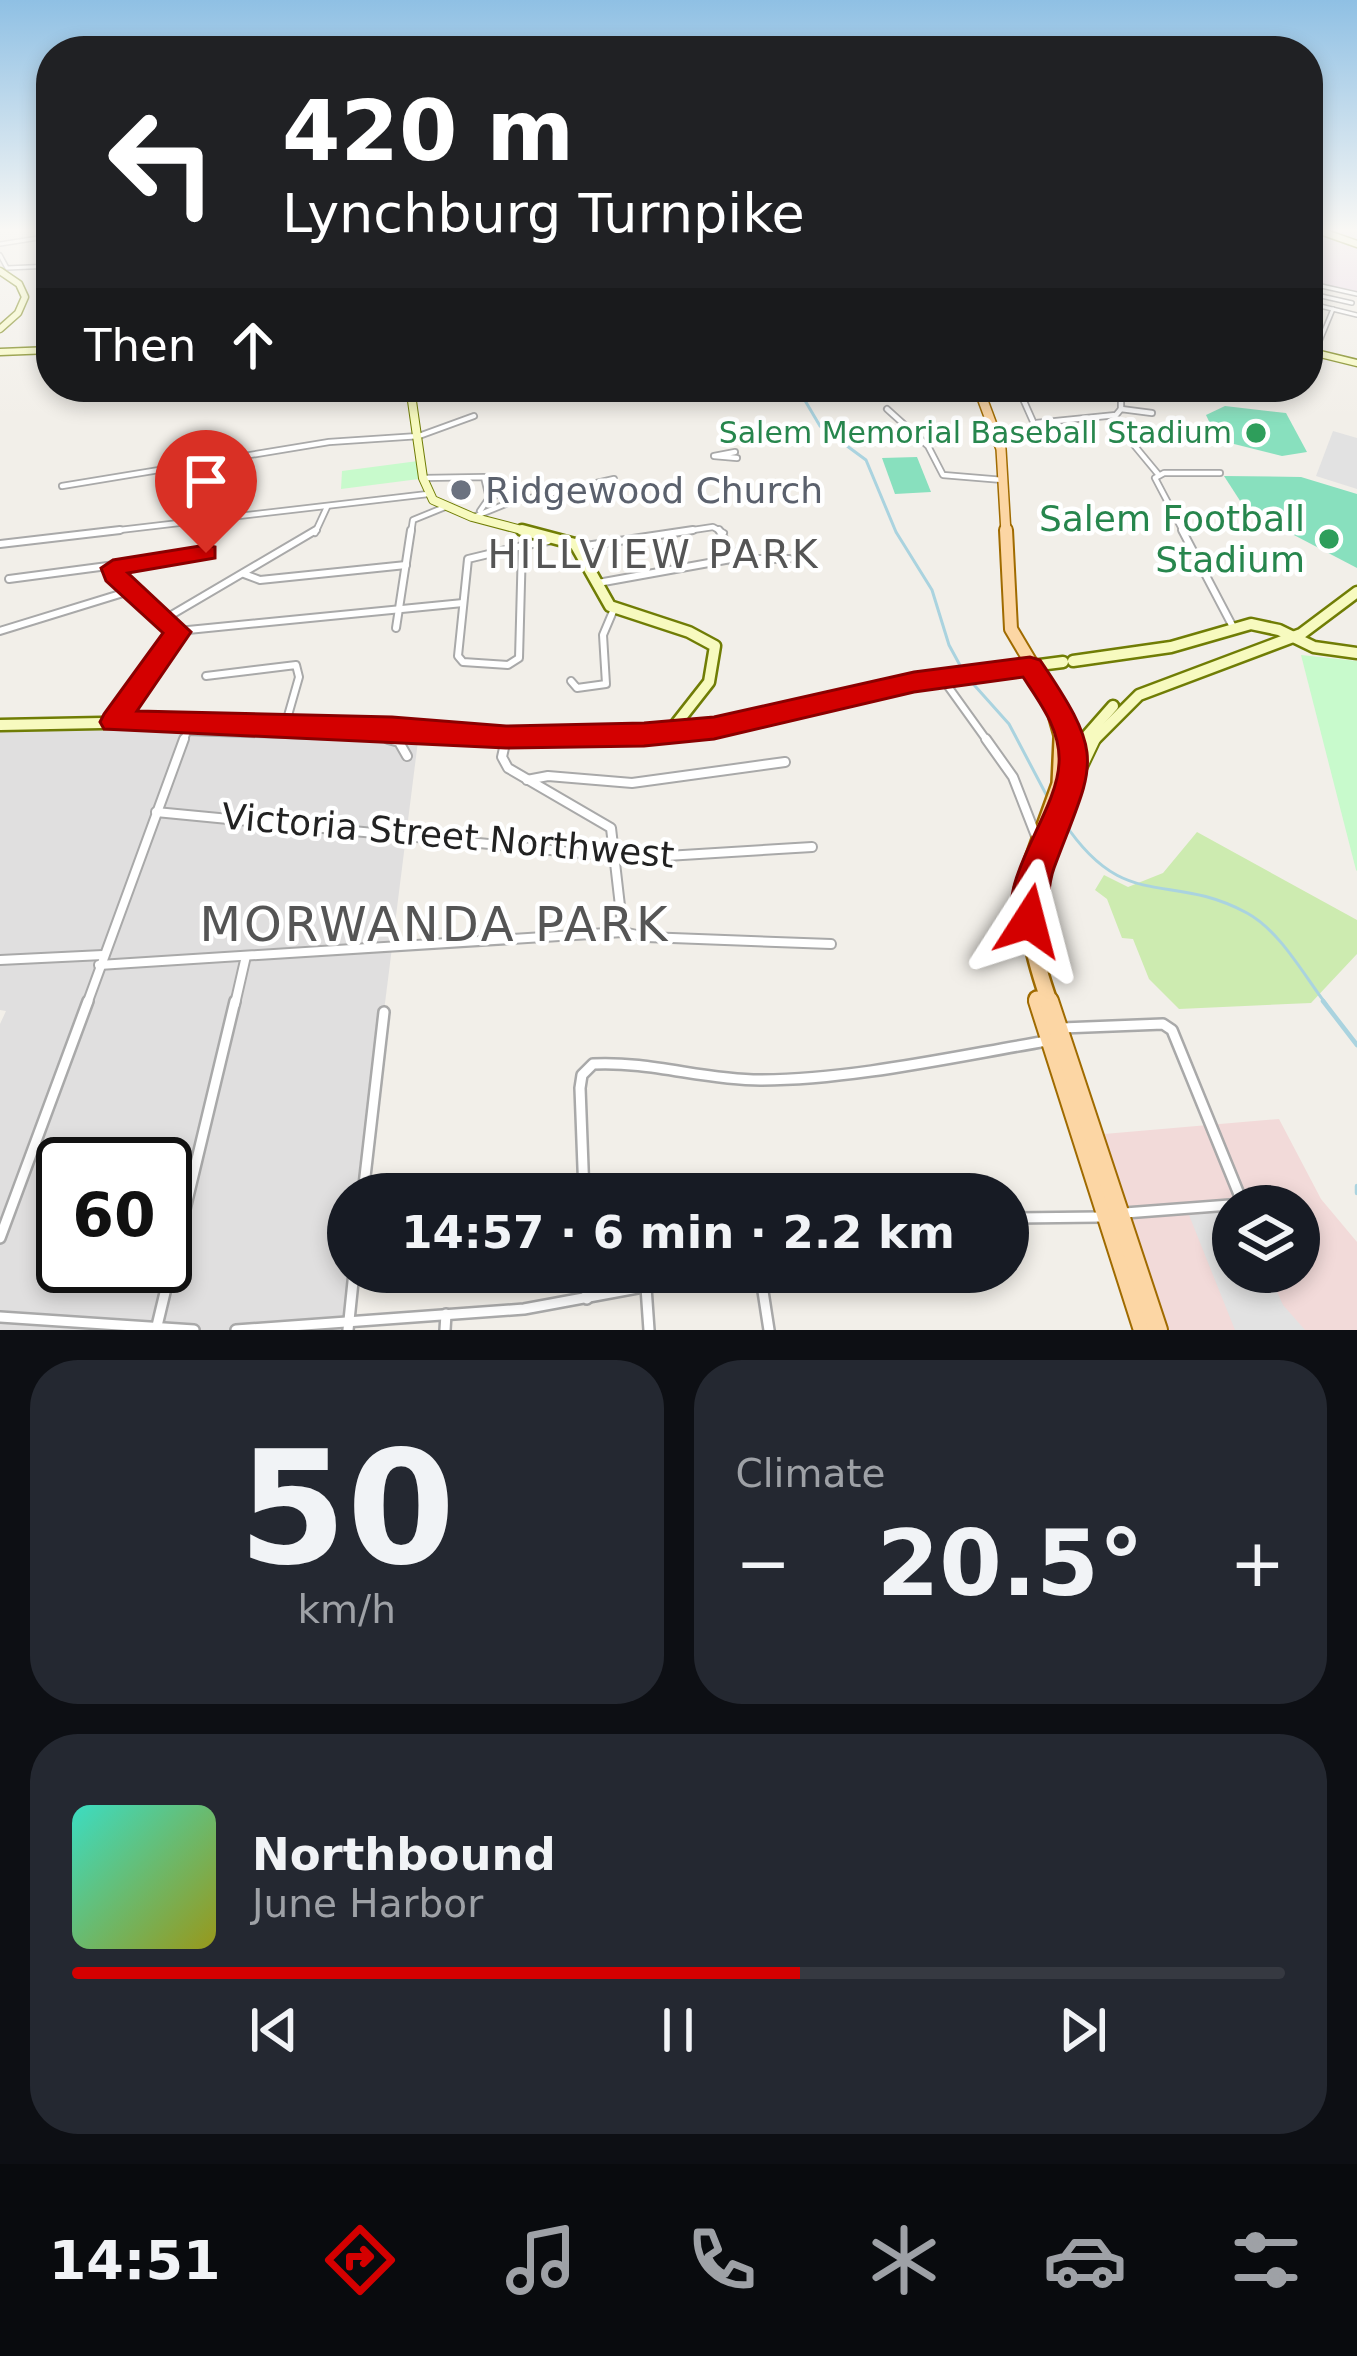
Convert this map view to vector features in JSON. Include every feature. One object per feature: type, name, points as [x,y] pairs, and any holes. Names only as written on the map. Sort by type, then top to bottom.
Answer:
[{"type":"main road","points":[[982,402],[995,427],[1010,619],[1026,667],[1062,733],[1065,794]]},
{"type":"main road","points":[[1026,667],[1062,712],[1075,759],[1065,794],[1044,835],[1030,889],[1033,954],[1053,1035],[1113,1215],[1158,1330]]},
{"type":"main road","points":[[1113,1215],[1142,1330]]},
{"type":"street","points":[[0,327],[18,293]]},
{"type":"street","points":[[1323,296],[1352,303]]},
{"type":"street","points":[[1323,307],[1357,315]]},
{"type":"street","points":[[1323,329],[1333,309]]},
{"type":"street","points":[[0,351],[36,350]]},
{"type":"street","points":[[1323,355],[1357,363]]},
{"type":"street","points":[[412,402],[428,494],[446,507],[579,547],[713,526],[724,533],[736,558]]},
{"type":"street","points":[[1025,402],[1039,435]]},
{"type":"street","points":[[1036,423],[1116,415],[1121,402]]},
{"type":"street","points":[[1121,409],[1152,413]]},
{"type":"street","points":[[887,410],[928,446],[941,473],[999,480]]},
{"type":"street","points":[[62,486],[329,442],[418,436],[474,416]]},
{"type":"street","points":[[1129,439],[1158,474]]},
{"type":"street","points":[[1158,474],[1220,473]]},
{"type":"street","points":[[1158,474],[1155,480],[1233,627]]},
{"type":"street","points":[[423,478],[484,477],[488,506],[472,517]]},
{"type":"street","points":[[472,517],[508,503],[614,479]]},
{"type":"street","points":[[489,498],[507,491]]},
{"type":"street","points":[[0,544],[428,494]]},
{"type":"street","points":[[168,617],[315,533],[327,507]]},
{"type":"street","points":[[396,628],[414,518],[446,507]]},
{"type":"street","points":[[522,546],[519,658],[512,664],[493,664],[458,658],[470,557],[557,538]]},
{"type":"street","points":[[579,547],[597,589],[614,609],[689,632],[716,650],[711,679],[669,733]]},
{"type":"street","points":[[9,579],[206,553]]},
{"type":"street","points":[[597,589],[736,558],[789,560]]},
{"type":"street","points":[[244,574],[260,580],[406,565]]},
{"type":"street","points":[[115,566],[113,572],[168,617],[178,632]]},
{"type":"street","points":[[0,631],[44,622],[133,590]]},
{"type":"street","points":[[1065,794],[1096,734],[1139,695],[1290,636],[1357,592]]},
{"type":"street","points":[[115,722],[178,632],[463,603]]},
{"type":"street","points":[[571,681],[577,688],[606,684],[603,635],[614,609]]},
{"type":"street","points":[[189,727],[285,726],[506,737],[669,733],[737,724],[946,677],[1171,647],[1233,627],[1269,627],[1314,647],[1357,653]]},
{"type":"street","points":[[1072,737],[1084,739],[1111,708],[1148,684],[1290,636]]},
{"type":"street","points":[[206,676],[298,666],[285,726]]},
{"type":"street","points":[[946,677],[1013,776],[1044,835]]},
{"type":"street","points":[[0,725],[115,722],[380,737],[395,740],[407,755]]},
{"type":"street","points":[[0,1238],[189,727]]},
{"type":"street","points":[[506,737],[503,761],[527,780],[607,824],[614,835],[623,932]]},
{"type":"street","points":[[527,780],[539,775],[586,782],[663,777],[785,762]]},
{"type":"street","name":"Victoria Street Northwest","points":[[156,812],[650,858],[812,847]]},
{"type":"street","points":[[0,960],[246,956],[623,932],[646,937],[831,944]]},
{"type":"street","points":[[157,1329],[246,956]]},
{"type":"street","points":[[365,1173],[384,1012]]},
{"type":"street","points":[[583,1173],[580,1088],[590,1066],[626,1062],[759,1080],[912,1064],[1053,1035],[1163,1024],[1172,1030],[1235,1185]]},
{"type":"street","points":[[1029,1217],[1212,1207]]},
{"type":"street","points":[[348,1326],[352,1293]]},
{"type":"street","points":[[587,1293],[587,1299]]},
{"type":"street","points":[[236,1330],[348,1326],[616,1293]]},
{"type":"street","points":[[646,1293],[649,1330]]},
{"type":"street","points":[[763,1293],[769,1330]]},
{"type":"street","points":[[445,1330],[446,1314]]},
{"type":"street","points":[[0,1317],[194,1330]]},
{"type":"shaded area","points":[[1333,431],[1357,438],[1357,489],[1316,476]]},
{"type":"shaded area","points":[[129,725],[419,733],[364,1173],[327,1173],[327,1293],[348,1293],[344,1330],[0,1330],[0,1024],[6,1011],[0,1010],[0,728]]},
{"type":"shaded area","points":[[1279,1119],[1314,1185],[1212,1185],[1212,1293],[1320,1293],[1320,1197],[1357,1242],[1357,1330],[1164,1330],[1104,1134]]},
{"type":"shaded area","points":[[1212,1213],[1212,1272],[1189,1215]]},
{"type":"shaded area","points":[[1220,1293],[1278,1293],[1305,1330],[1235,1330]]},
{"type":"green space","name":"Salem Memorial Baseball Stadium","points":[[1225,406],[1286,413],[1307,452],[1282,456],[1218,440],[1206,415]]},
{"type":"green space","points":[[917,457],[931,492],[895,494],[882,458]]},
{"type":"green space","points":[[418,461],[419,479],[341,489],[342,471]]},
{"type":"green space","name":"Salem Football Stadium","points":[[1224,476],[1301,477],[1357,494],[1357,568],[1246,510]]},
{"type":"green space","points":[[1301,655],[1357,661],[1357,871],[1356,870]]},
{"type":"green space","points":[[1197,832],[1357,920],[1357,954],[1311,1003],[1179,1009],[1149,979],[1133,939],[1122,938],[1107,899],[1095,890],[1104,875],[1128,887],[1163,873]]},
{"type":"waterway","points":[[806,402],[820,426],[866,460],[896,532],[932,590],[949,645],[962,669]]},
{"type":"waterway","points":[[967,677],[1009,724],[1048,798]]},
{"type":"waterway","points":[[1063,821],[1085,850],[1128,880],[1219,901],[1259,921],[1326,1004]]},
{"type":"waterway","points":[[1323,1001],[1357,1045]]},
{"type":"waterway","points":[[1357,1186],[1357,1193]]},
{"type":"place","name":"Salem Memorial Baseball Stadium","points":[[1256,433]]},
{"type":"place","name":"Ridgewood Church","points":[[461,490]]},
{"type":"place","name":"Salem Football Stadium","points":[[1329,539]]},
{"type":"district","name":"HILLVIEW PARK","points":[[654,554]]},
{"type":"district","name":"MORWANDA PARK","points":[[435,924]]},
{"type":"route","points":[[206,553],[113,568],[115,575],[168,617],[178,632],[115,722],[392,728],[506,737],[644,735],[714,728],[914,682],[1030,667],[1066,720],[1075,759],[1071,787],[1030,889],[1029,921]]}]
